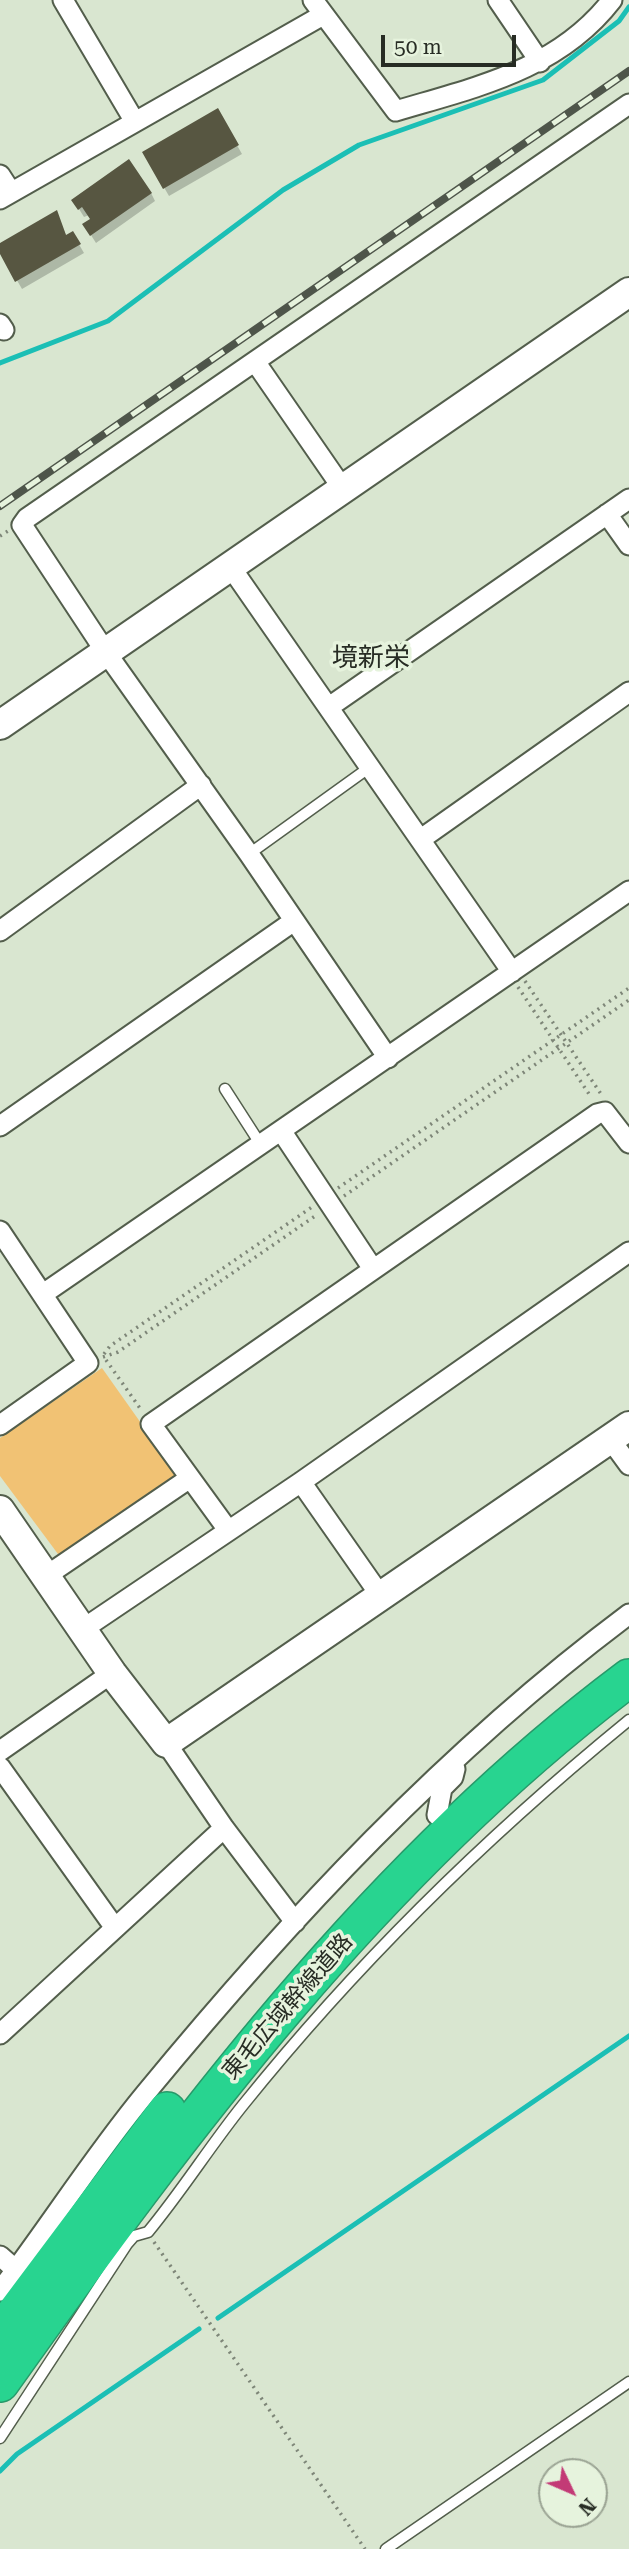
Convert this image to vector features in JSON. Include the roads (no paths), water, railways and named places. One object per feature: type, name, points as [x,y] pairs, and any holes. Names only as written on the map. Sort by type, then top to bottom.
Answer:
[{"type":"highway","name":"東毛広域幹線道路","points":[[0,2334],[174,2102],[257,2000],[438,1815],[514,1742],[629,1650]]},
{"type":"highway","name":"東毛広域幹線道路","points":[[0,2384],[115,2222],[195,2116],[276,2016],[345,1939],[453,1830],[530,1759],[629,1678]]},
{"type":"street","points":[[63,0],[135,122]]},
{"type":"street","points":[[498,0],[540,62]]},
{"type":"street","points":[[0,175],[6,195],[135,122],[318,8],[396,111],[517,74],[540,62],[598,18],[612,0]]},
{"type":"street","points":[[388,1058],[249,853],[105,651],[23,528],[23,521],[629,104]]},
{"type":"street","points":[[0,725],[629,292]]},
{"type":"street","points":[[256,363],[342,489]]},
{"type":"street","points":[[329,707],[629,499]]},
{"type":"street","points":[[607,514],[629,545]]},
{"type":"street","points":[[230,566],[512,972]]},
{"type":"street","points":[[421,839],[629,692]]},
{"type":"street","points":[[0,931],[201,785]]},
{"type":"street","points":[[43,1294],[629,891]]},
{"type":"street","points":[[0,1126],[294,921]]},
{"type":"street","points":[[228,1530],[151,1424],[597,1114],[605,1112],[629,1143]]},
{"type":"street","points":[[282,1132],[373,1269]]},
{"type":"street","points":[[0,1231],[43,1294],[95,1359],[0,1425]]},
{"type":"street","points":[[83,1629],[301,1482],[629,1252]]},
{"type":"street","points":[[166,1743],[620,1432],[629,1465]]},
{"type":"street","points":[[46,1576],[190,1478]]},
{"type":"street","points":[[301,1482],[380,1595]]},
{"type":"street","points":[[0,1510],[112,1673],[296,1922]]},
{"type":"street","points":[[0,2291],[143,2096],[296,1922],[396,1814],[458,1755],[629,1614]]},
{"type":"street","points":[[0,1751],[112,1673]]},
{"type":"street","points":[[438,1815],[442,1788],[453,1777],[458,1755]]},
{"type":"street","points":[[0,1767],[115,1928]]},
{"type":"street","points":[[1,2032],[225,1828]]},
{"type":"street","points":[[0,2256],[16,2270]]},
{"type":"lane","points":[[249,853],[370,767]]},
{"type":"lane","points":[[225,1089],[261,1145]]},
{"type":"lane","points":[[0,2438],[127,2244],[134,2236],[148,2232],[242,2106],[323,2011],[416,1911],[503,1828],[629,1720]]},
{"type":"lane","points":[[386,2549],[629,2382]]},
{"type":"waterway","points":[[0,363],[108,321],[283,190],[359,145],[543,80],[619,21],[629,7]]},
{"type":"waterway","points":[[218,2318],[629,2036]]},
{"type":"waterway","points":[[0,2471],[17,2454],[199,2329]]},
{"type":"railway","points":[[0,506],[629,71]]},
{"type":"district","name":"境新栄","points":[[371,658]]}]
